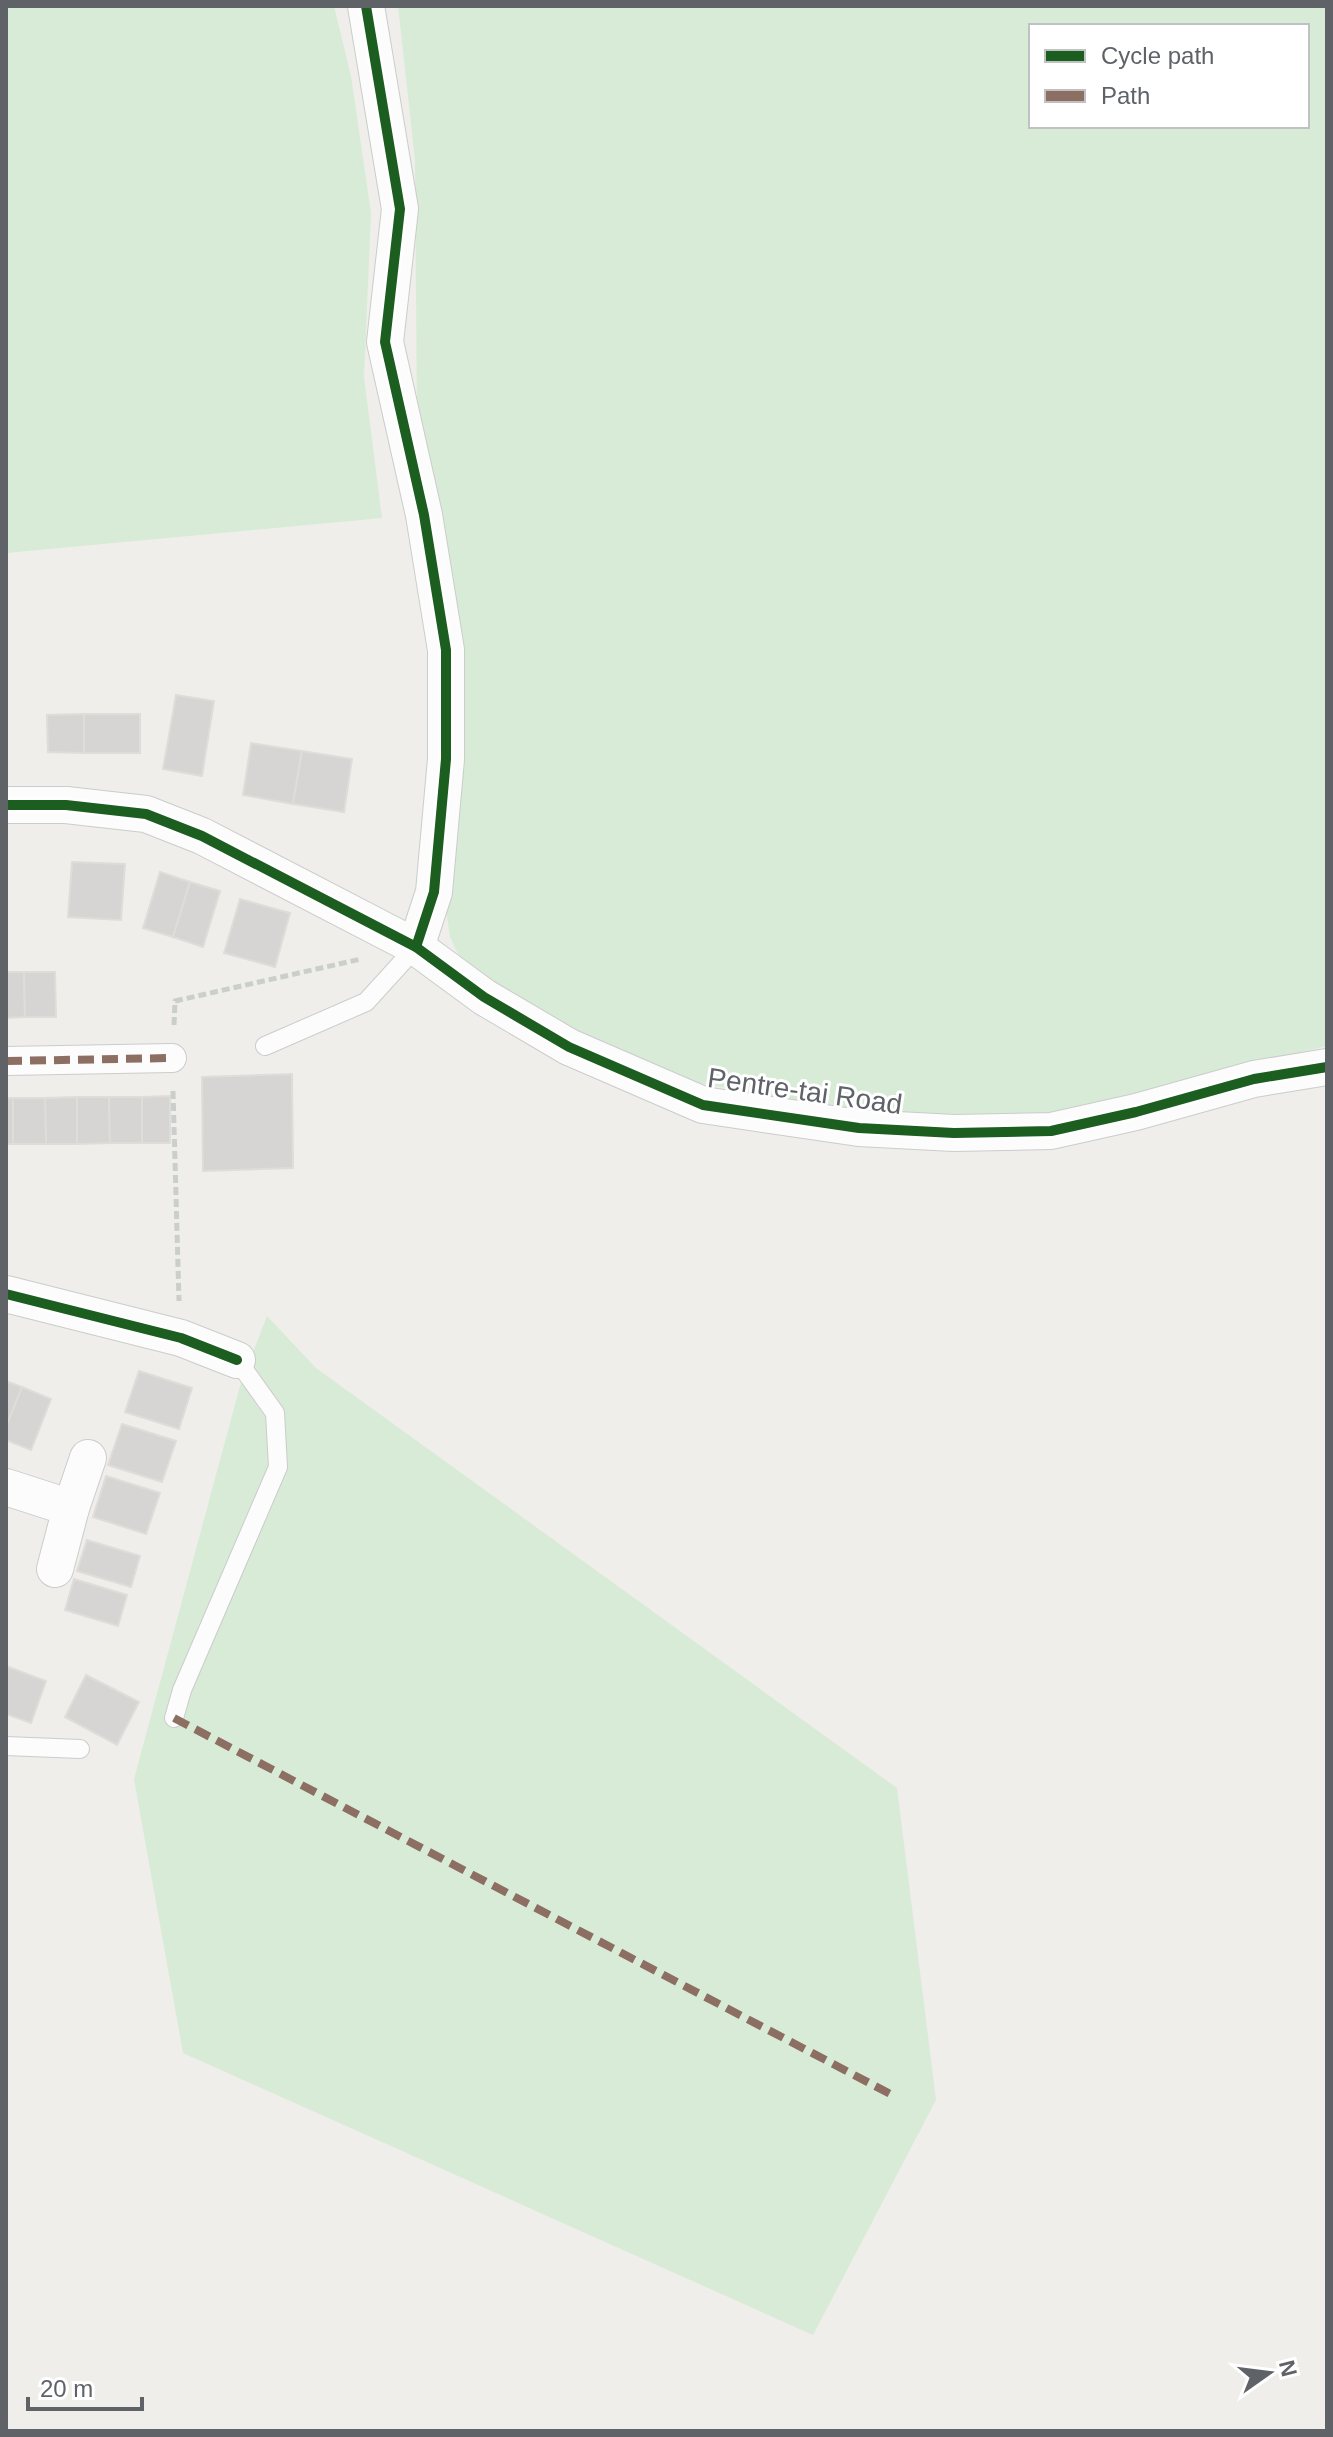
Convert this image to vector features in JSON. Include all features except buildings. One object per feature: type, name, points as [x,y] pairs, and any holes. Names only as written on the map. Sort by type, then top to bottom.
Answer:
[{"type":"street","points":[[366,6],[400,209],[385,342],[424,515],[446,650],[446,759],[434,892],[416,947]]},
{"type":"street","name":"Pentre-tai Road","points":[[6,805],[66,805],[146,814],[202,836],[416,947],[484,997],[569,1047],[703,1105],[859,1128],[954,1133],[1051,1131],[1136,1112],[1254,1079],[1327,1067]]},
{"type":"street","points":[[6,1061],[172,1058]]},
{"type":"street","points":[[6,1294],[181,1338],[237,1360]]},
{"type":"street","points":[[55,1569],[88,1458]]},
{"type":"street","points":[[6,1487],[71,1508]]},
{"type":"lane","points":[[265,1046],[366,1002],[416,947]]},
{"type":"lane","points":[[174,1718],[182,1690],[278,1467],[275,1413],[237,1360]]},
{"type":"lane","points":[[6,1746],[80,1749]]},
{"type":"path","points":[[181,1338],[172,1058],[175,1001],[416,947]]},
{"type":"green space","points":[[6,6],[334,6],[351,76],[371,213],[364,377],[382,518],[6,553]]},
{"type":"green space","points":[[398,6],[1327,6],[1327,1046],[1049,1117],[986,1119],[851,1111],[700,1083],[585,1036],[500,991],[458,954],[450,937],[445,903],[417,418],[415,160]]},
{"type":"green space","points":[[267,1316],[316,1368],[897,1788],[936,2100],[813,2335],[183,2053],[134,1779],[240,1386]]},
{"type":"marked path","points":[[6,1061],[172,1058]]},
{"type":"marked path","points":[[174,1718],[896,2097]]},
{"type":"cycle path","points":[[366,6],[400,209],[385,342],[424,515],[446,650],[446,759],[434,892],[416,947]]},
{"type":"cycle path","points":[[6,805],[66,805],[146,814],[202,836],[416,947],[484,997],[569,1047],[703,1105],[859,1128],[954,1133],[1051,1131],[1136,1112],[1254,1079],[1327,1067]]},
{"type":"cycle path","points":[[6,1294],[181,1338],[237,1360]]}]
